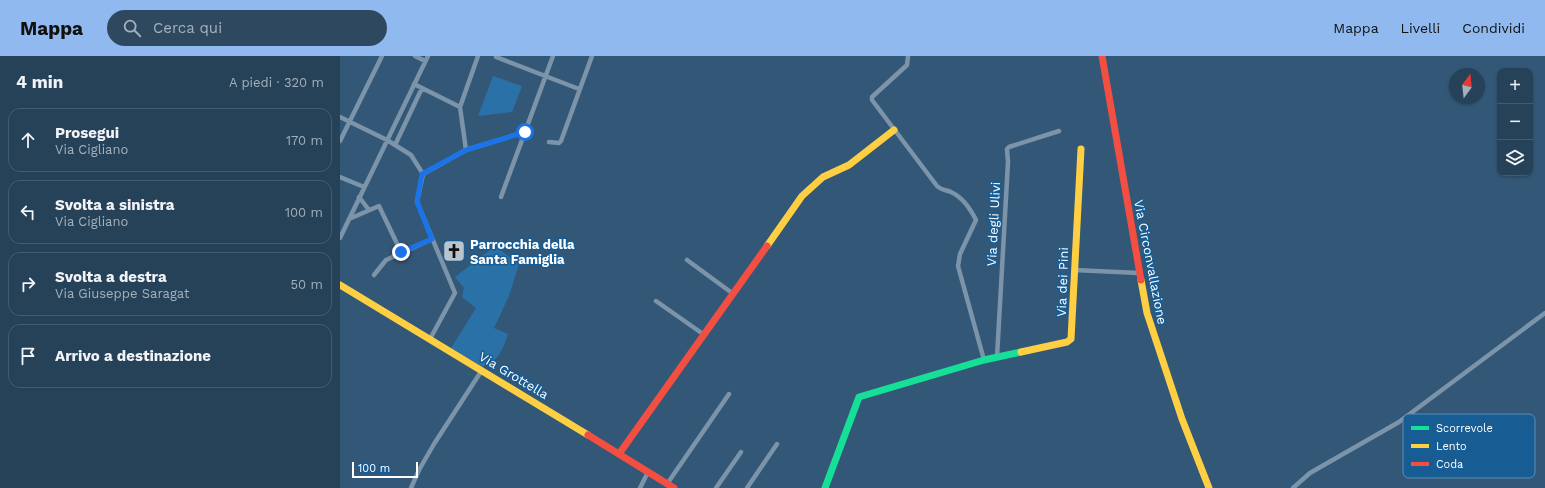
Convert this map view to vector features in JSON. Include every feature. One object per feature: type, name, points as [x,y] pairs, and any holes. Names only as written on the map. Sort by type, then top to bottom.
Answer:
[{"type":"street","points":[[340,141],[382,56]]},
{"type":"street","points":[[340,235],[426,58],[415,56]]},
{"type":"street","points":[[466,150],[460,107],[478,56]]},
{"type":"street","points":[[501,197],[553,56]]},
{"type":"street","points":[[549,142],[558,143],[561,141],[592,56]]},
{"type":"street","points":[[908,56],[907,65],[872,97],[878,109],[937,186],[940,189],[956,194],[976,220],[960,254],[958,266],[984,360]]},
{"type":"street","name":"Via Circonvallazione","points":[[1102,56],[1147,313],[1182,418],[1209,488]]},
{"type":"street","points":[[496,57],[579,89]]},
{"type":"street","points":[[414,84],[460,107]]},
{"type":"street","points":[[395,145],[422,88]]},
{"type":"street","points":[[340,117],[387,140],[411,155],[422,174],[417,202],[455,292],[430,338]]},
{"type":"street","points":[[619,454],[802,196],[823,177],[849,165],[894,130]]},
{"type":"street","name":"Via degli Ulivi","points":[[997,357],[1008,162],[1007,149],[1009,147],[1059,131]]},
{"type":"street","points":[[422,174],[466,150],[525,132]]},
{"type":"street","name":"Via dei Pini","points":[[997,357],[1067,342],[1071,339],[1081,149]]},
{"type":"street","points":[[340,177],[364,187]]},
{"type":"street","points":[[359,197],[369,210]]},
{"type":"street","points":[[349,219],[379,206],[401,252]]},
{"type":"street","points":[[374,275],[386,260],[432,239]]},
{"type":"street","points":[[687,260],[732,293]]},
{"type":"street","points":[[1074,270],[1139,272]]},
{"type":"street","name":"Via Grottella","points":[[340,285],[430,338],[670,486]]},
{"type":"street","points":[[656,301],[703,334]]},
{"type":"street","points":[[1410,414],[1545,313]]},
{"type":"street","points":[[825,488],[859,397],[997,357]]},
{"type":"street","points":[[411,488],[430,450],[482,370]]},
{"type":"street","points":[[670,486],[729,394]]},
{"type":"street","points":[[1293,488],[1310,473],[1403,419]]},
{"type":"street","points":[[747,488],[777,444]]},
{"type":"street","points":[[716,488],[741,452]]},
{"type":"street","points":[[640,488],[648,472]]},
{"type":"shaded area","points":[[493,76],[522,86],[512,112],[478,116]]},
{"type":"shaded area","points":[[495,246],[519,264],[509,296],[494,328],[508,334],[499,355],[483,367],[451,348],[476,308],[462,297],[464,288],[455,277]]},
{"type":"traffic: fast","points":[[825,488],[859,397],[984,360],[1021,352]]},
{"type":"traffic: slow","points":[[767,246],[802,196],[823,177],[849,165],[894,130]]},
{"type":"traffic: slow","points":[[1021,352],[1067,342],[1071,339],[1081,149]]},
{"type":"traffic: slow","points":[[1141,280],[1147,313],[1182,419],[1209,488]]},
{"type":"traffic: slow","points":[[340,285],[588,435]]},
{"type":"traffic: jam","points":[[1102,56],[1141,280]]},
{"type":"traffic: jam","points":[[619,454],[767,246]]},
{"type":"traffic: jam","points":[[588,435],[674,488]]},
{"type":"place","name":"Parrocchia della Santa Famiglia","points":[[454,251]]},
{"type":"route","points":[[401,252],[432,239],[417,202],[422,174],[466,150],[525,132]]}]
